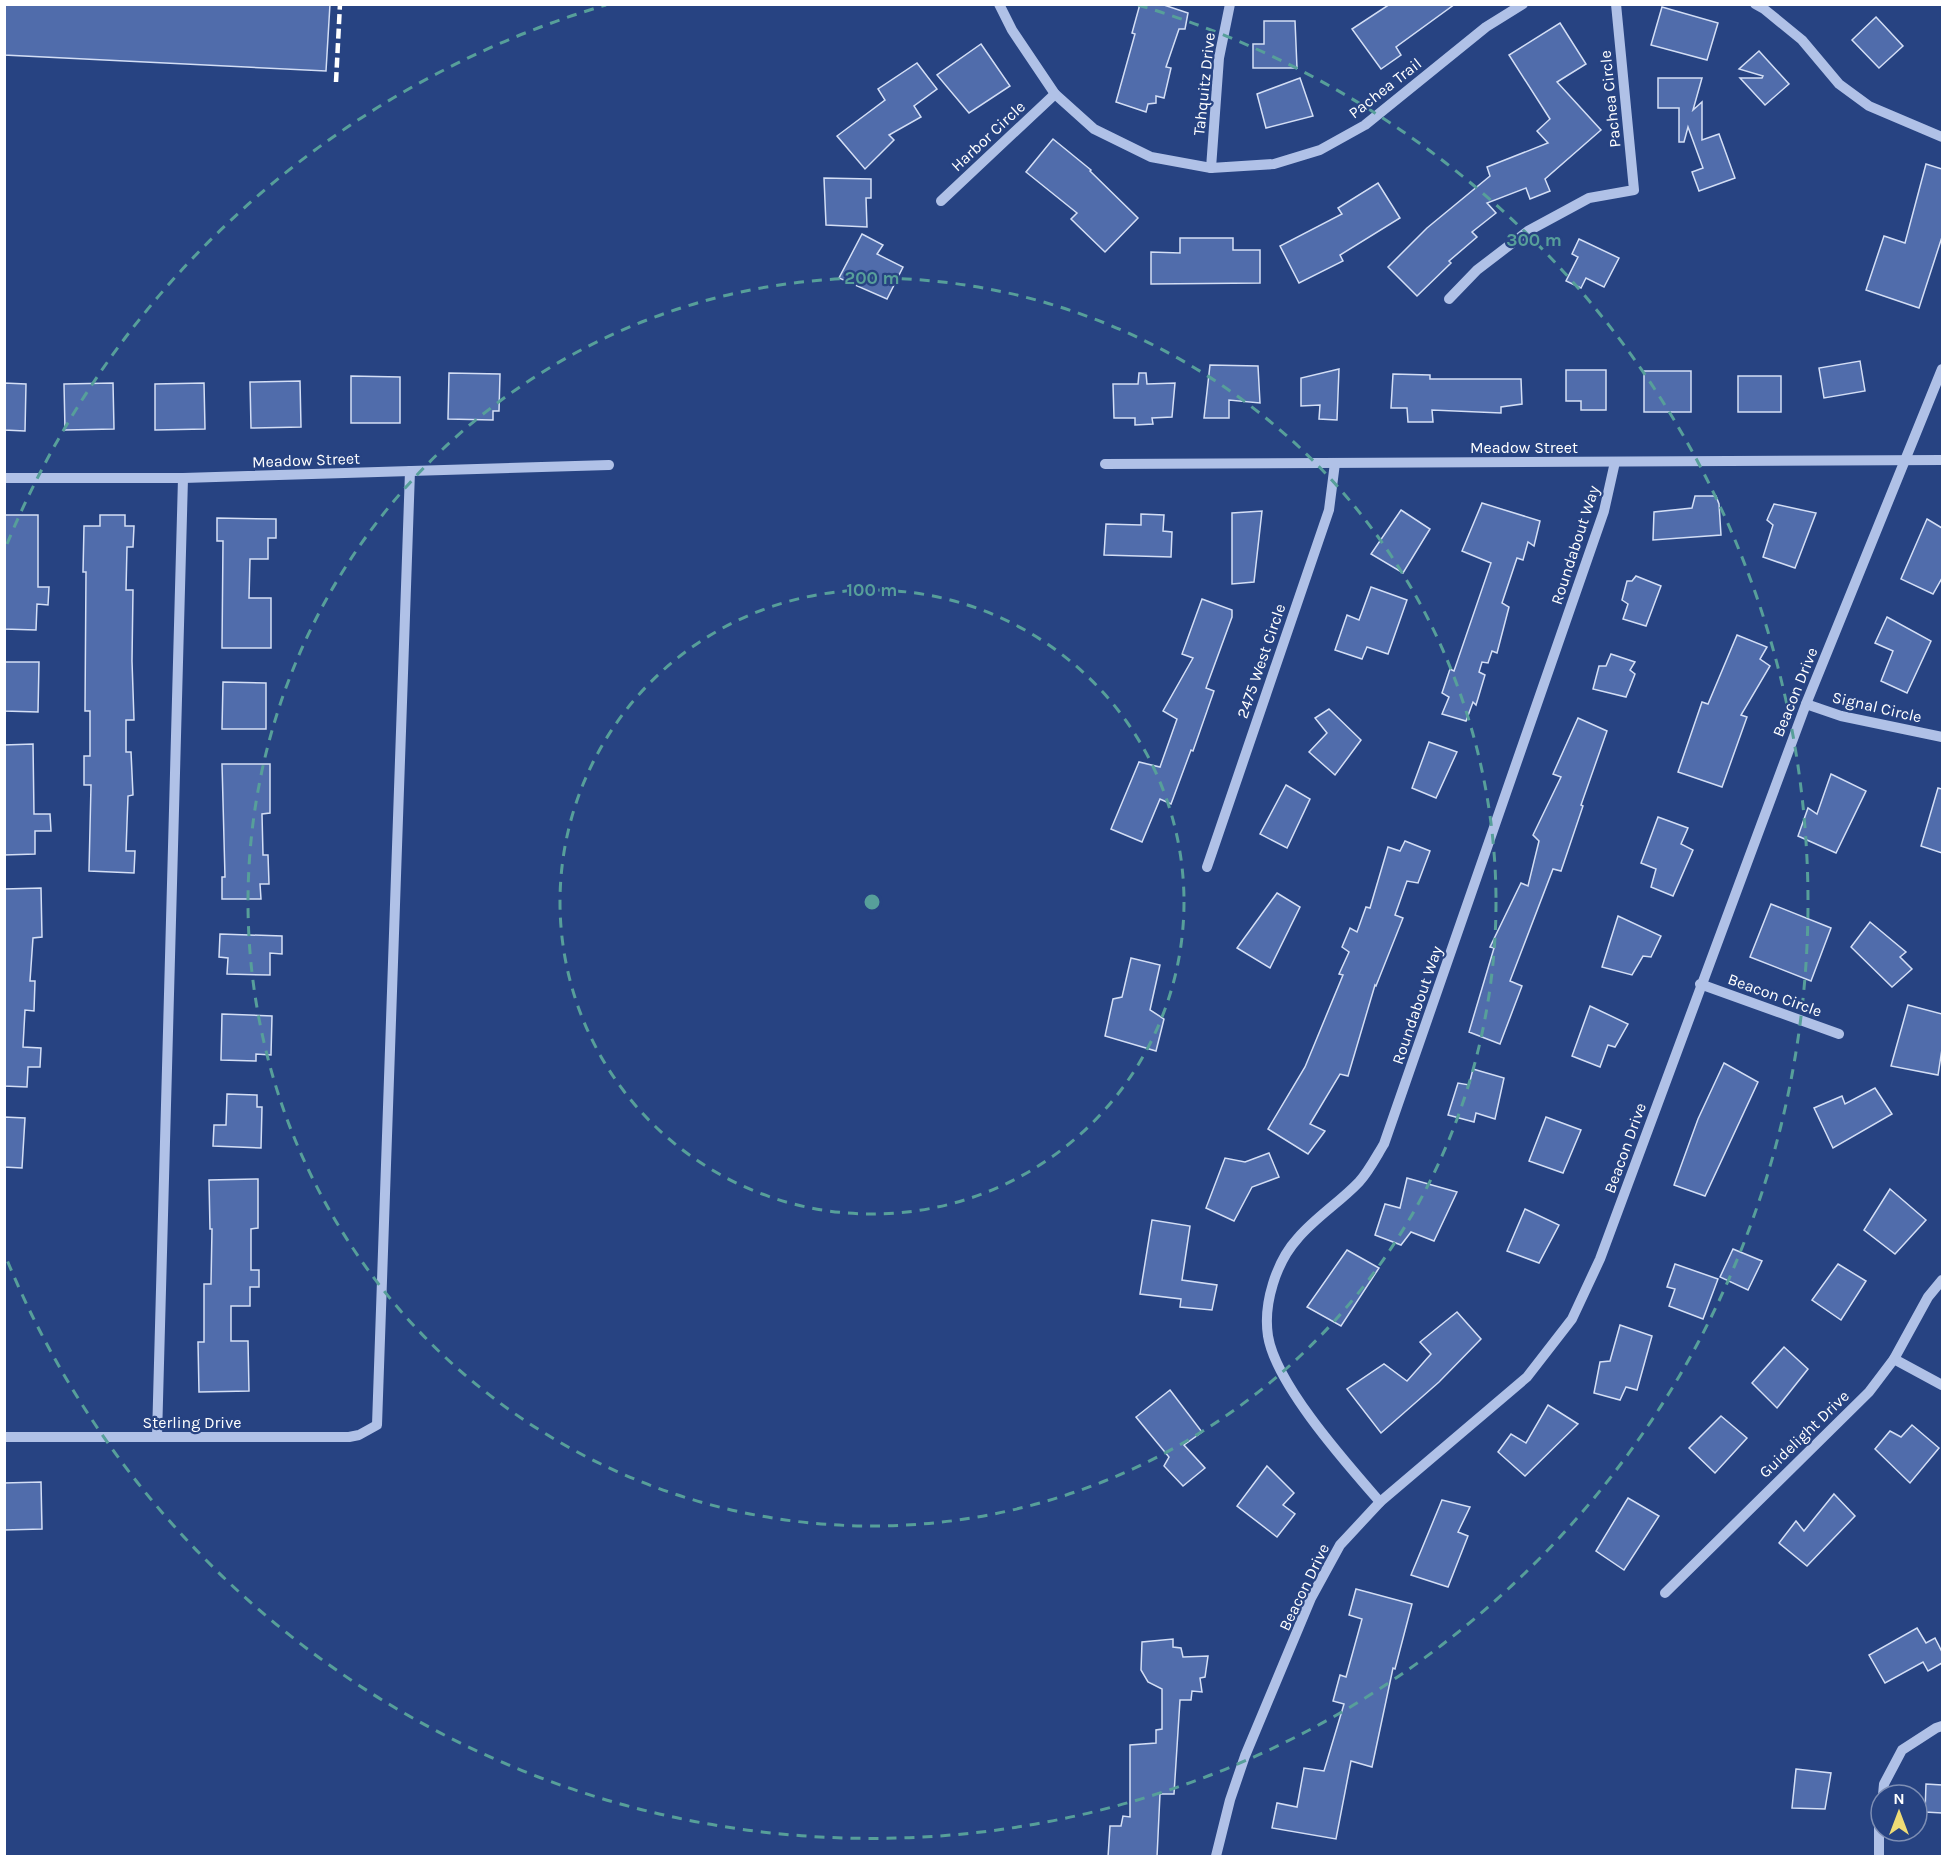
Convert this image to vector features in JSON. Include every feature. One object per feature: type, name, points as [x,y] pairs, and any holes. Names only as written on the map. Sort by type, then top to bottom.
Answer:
[{"type":"street","name":"Pachea Trail","points":[[999,4],[1012,30],[1055,94],[1094,129],[1151,157],[1211,168],[1274,164],[1320,150],[1365,125],[1486,27],[1522,4]]},
{"type":"street","name":"Tahquitz Drive","points":[[1211,168],[1220,58],[1230,4]]},
{"type":"street","name":"Pachea Circle","points":[[1449,299],[1478,270],[1528,231],[1589,198],[1634,190],[1616,4]]},
{"type":"street","points":[[1755,4],[1802,40],[1839,84],[1869,106],[1942,137]]},
{"type":"street","name":"Harbor Circle","points":[[941,201],[1055,94]]},
{"type":"street","name":"Beacon Drive","points":[[1216,1857],[1230,1800],[1245,1756],[1311,1598],[1340,1545],[1380,1502],[1527,1377],[1572,1319],[1600,1259],[1700,984],[1806,704],[1942,369]]},
{"type":"street","name":"Meadow Street","points":[[1105,464],[1942,460]]},
{"type":"street","name":"Roundabout Way","points":[[1380,1502],[1302,1406],[1280,1368],[1269,1336],[1269,1298],[1279,1266],[1297,1238],[1359,1181],[1384,1144],[1604,511],[1615,462]]},
{"type":"street","name":"2475 West Circle","points":[[1207,867],[1329,510],[1335,463]]},
{"type":"street","name":"Meadow Street","points":[[4,478],[183,478],[609,465]]},
{"type":"street","name":"Sterling Drive","points":[[4,1437],[349,1437],[359,1435],[377,1425],[410,471]]},
{"type":"street","points":[[157,1437],[183,478]]},
{"type":"street","name":"Signal Circle","points":[[1806,704],[1840,716],[1942,737]]},
{"type":"street","name":"Beacon Circle","points":[[1700,984],[1839,1034]]},
{"type":"street","name":"Guidelight Drive","points":[[1665,1593],[1869,1392],[1894,1359],[1928,1297],[1942,1280]]},
{"type":"street","points":[[1894,1359],[1942,1385]]},
{"type":"street","points":[[1885,1783],[1902,1750],[1939,1727]]},
{"type":"building","points":[[4,4],[330,4],[326,71],[4,55]]},
{"type":"building","points":[[1140,4],[1161,4],[1188,13],[1185,29],[1179,29],[1166,67],[1171,68],[1164,98],[1156,96],[1156,103],[1148,104],[1146,112],[1116,102],[1135,34],[1132,33]]},
{"type":"building","points":[[1390,4],[1455,4],[1396,47],[1401,55],[1381,69],[1352,29]]},
{"type":"building","points":[[1662,7],[1718,23],[1707,60],[1651,45]]},
{"type":"building","points":[[1876,17],[1903,46],[1879,68],[1852,40]]},
{"type":"building","points":[[1264,21],[1295,21],[1297,68],[1253,68],[1253,44],[1264,44]]},
{"type":"building","points":[[1560,23],[1586,64],[1557,82],[1601,130],[1545,179],[1550,191],[1530,199],[1526,188],[1487,203],[1496,213],[1472,232],[1477,237],[1449,261],[1451,263],[1417,296],[1388,267],[1427,228],[1490,176],[1487,167],[1548,143],[1537,131],[1550,119],[1509,55]]},
{"type":"building","points":[[981,44],[1010,86],[969,113],[937,75]]},
{"type":"building","points":[[1759,51],[1789,84],[1765,105],[1740,78],[1762,78],[1763,76],[1739,69]]},
{"type":"building","points":[[917,63],[937,89],[914,106],[921,117],[889,135],[894,140],[865,169],[837,136],[885,100],[878,89]]},
{"type":"building","points":[[1300,78],[1313,116],[1266,128],[1257,94]]},
{"type":"building","points":[[1658,78],[1702,78],[1693,110],[1702,102],[1702,140],[1719,134],[1735,178],[1699,191],[1692,172],[1703,168],[1688,127],[1684,142],[1679,142],[1679,108],[1658,108]]},
{"type":"building","points":[[1053,139],[1091,170],[1138,218],[1105,252],[1071,219],[1077,213],[1026,172]]},
{"type":"building","points":[[1926,164],[1942,169],[1942,237],[1919,308],[1866,290],[1884,236],[1905,243]]},
{"type":"building","points":[[824,178],[871,179],[871,198],[866,198],[867,227],[826,225]]},
{"type":"building","points":[[1378,183],[1400,218],[1340,255],[1343,261],[1299,283],[1280,246],[1342,214],[1338,208]]},
{"type":"building","points":[[862,234],[883,245],[877,254],[903,267],[887,299],[839,278]]},
{"type":"building","points":[[1180,238],[1233,238],[1233,250],[1260,250],[1260,283],[1151,284],[1151,252],[1180,253]]},
{"type":"building","points":[[1579,239],[1619,258],[1604,287],[1586,278],[1581,288],[1566,281],[1578,257],[1572,254]]},
{"type":"building","points":[[1860,361],[1865,391],[1824,398],[1819,368]]},
{"type":"building","points":[[1210,365],[1258,366],[1260,403],[1229,400],[1229,418],[1204,418]]},
{"type":"building","points":[[1339,369],[1337,420],[1319,419],[1320,405],[1301,406],[1301,378]]},
{"type":"building","points":[[1566,370],[1606,370],[1606,410],[1581,410],[1581,401],[1566,401]]},
{"type":"building","points":[[1644,371],[1691,371],[1691,412],[1644,412]]},
{"type":"building","points":[[449,373],[500,374],[499,411],[493,411],[493,420],[448,419]]},
{"type":"building","points":[[1139,373],[1146,373],[1147,384],[1175,383],[1172,417],[1152,418],[1153,424],[1135,425],[1135,418],[1114,418],[1113,384],[1138,384]]},
{"type":"building","points":[[1393,374],[1430,375],[1430,379],[1521,379],[1522,404],[1501,407],[1501,413],[1432,410],[1433,422],[1408,422],[1407,408],[1391,408]]},
{"type":"building","points":[[351,376],[400,377],[400,423],[351,423]]},
{"type":"building","points":[[1738,376],[1781,376],[1781,412],[1738,412]]},
{"type":"building","points":[[300,381],[301,427],[251,428],[250,382]]},
{"type":"building","points":[[4,383],[26,384],[25,431],[4,430]]},
{"type":"building","points":[[113,383],[114,429],[65,430],[64,384]]},
{"type":"building","points":[[204,383],[205,429],[155,430],[155,384]]},
{"type":"building","points":[[1695,496],[1716,496],[1719,504],[1721,535],[1653,540],[1654,512],[1692,508]]},
{"type":"building","points":[[1482,503],[1540,521],[1534,546],[1528,542],[1523,560],[1517,558],[1502,603],[1509,607],[1497,653],[1492,651],[1488,663],[1482,662],[1479,672],[1485,675],[1476,705],[1473,702],[1466,721],[1442,714],[1449,697],[1442,693],[1450,669],[1454,671],[1491,563],[1462,551]]},
{"type":"building","points":[[1774,504],[1816,513],[1795,568],[1763,557],[1773,525],[1767,520]]},
{"type":"building","points":[[1401,510],[1430,529],[1403,573],[1371,554]]},
{"type":"building","points":[[1262,511],[1254,582],[1232,584],[1232,513]]},
{"type":"building","points":[[1141,514],[1164,515],[1163,531],[1172,532],[1171,557],[1104,555],[1106,524],[1141,525]]},
{"type":"building","points":[[4,515],[38,515],[38,587],[49,587],[48,605],[37,604],[36,630],[4,629]]},
{"type":"building","points":[[100,515],[125,515],[125,526],[134,526],[133,547],[127,547],[126,590],[133,590],[134,720],[126,720],[126,752],[131,752],[133,795],[128,796],[126,851],[135,851],[134,873],[89,871],[91,785],[84,785],[84,756],[90,756],[90,711],[85,711],[84,526],[100,526]]},
{"type":"building","points":[[217,518],[276,519],[276,538],[268,538],[268,559],[250,559],[249,598],[271,598],[271,648],[222,648],[223,541],[217,541]]},
{"type":"building","points":[[1927,519],[1942,528],[1942,578],[1933,594],[1901,579]]},
{"type":"building","points":[[1636,576],[1661,586],[1646,626],[1623,619],[1628,604],[1622,600],[1627,581],[1632,581]]},
{"type":"building","points":[[1371,587],[1407,600],[1388,654],[1367,647],[1362,659],[1335,650],[1347,615],[1359,620]]},
{"type":"building","points":[[1202,599],[1232,610],[1232,617],[1206,688],[1214,691],[1171,804],[1160,799],[1142,842],[1111,829],[1139,762],[1160,767],[1177,719],[1163,711],[1193,658],[1182,654]]},
{"type":"building","points":[[1887,617],[1931,641],[1907,693],[1881,681],[1893,651],[1875,643]]},
{"type":"building","points":[[1737,635],[1767,647],[1760,659],[1770,666],[1741,715],[1747,717],[1722,787],[1678,772],[1702,702],[1708,704]]},
{"type":"building","points":[[1611,654],[1635,662],[1630,670],[1635,674],[1626,697],[1593,689],[1599,666],[1606,666]]},
{"type":"building","points":[[4,662],[39,662],[38,712],[4,711]]},
{"type":"building","points":[[223,682],[266,683],[266,729],[222,729]]},
{"type":"building","points":[[1329,709],[1361,740],[1335,775],[1309,752],[1327,733],[1315,718]]},
{"type":"building","points":[[1578,718],[1607,731],[1561,871],[1553,869],[1510,981],[1522,986],[1500,1044],[1469,1032],[1494,948],[1490,947],[1521,883],[1528,886],[1539,841],[1533,835],[1561,777],[1553,774]]},
{"type":"building","points":[[1429,742],[1457,752],[1436,798],[1412,788]]},
{"type":"building","points":[[33,744],[34,814],[50,814],[51,831],[35,831],[35,854],[4,855],[4,745]]},
{"type":"building","points":[[222,764],[270,764],[270,813],[262,814],[263,855],[268,855],[269,884],[260,884],[261,899],[222,899],[222,877],[225,877]]},
{"type":"building","points":[[1831,774],[1866,791],[1836,853],[1798,836],[1808,808],[1817,814]]},
{"type":"building","points":[[1286,785],[1310,799],[1287,848],[1260,834]]},
{"type":"building","points":[[1938,788],[1942,789],[1942,853],[1921,846]]},
{"type":"building","points":[[1658,817],[1688,828],[1681,844],[1693,850],[1673,896],[1651,887],[1656,869],[1641,863]]},
{"type":"building","points":[[1405,841],[1430,851],[1418,883],[1407,881],[1395,915],[1403,918],[1375,985],[1348,1076],[1340,1074],[1310,1124],[1325,1131],[1308,1154],[1268,1129],[1305,1067],[1343,975],[1339,974],[1349,952],[1342,947],[1350,928],[1357,932],[1366,907],[1370,908],[1388,847],[1400,851]]},
{"type":"building","points":[[41,888],[42,937],[33,938],[30,981],[35,981],[34,1011],[25,1010],[23,1047],[41,1048],[40,1067],[28,1067],[27,1087],[4,1086],[4,889]]},
{"type":"building","points":[[1277,893],[1300,907],[1270,968],[1237,948]]},
{"type":"building","points":[[1771,904],[1831,928],[1811,981],[1750,957]]},
{"type":"building","points":[[1618,916],[1661,936],[1651,957],[1643,956],[1632,975],[1602,967]]},
{"type":"building","points":[[1870,922],[1906,952],[1900,957],[1912,969],[1892,987],[1851,947]]},
{"type":"building","points":[[220,934],[282,936],[282,954],[270,953],[270,975],[227,974],[228,958],[219,957]]},
{"type":"building","points":[[1131,958],[1160,965],[1150,1010],[1164,1019],[1156,1051],[1105,1036],[1113,999],[1122,997]]},
{"type":"building","points":[[1908,1005],[1942,1014],[1942,1049],[1938,1075],[1891,1066]]},
{"type":"building","points":[[1590,1006],[1628,1024],[1615,1047],[1608,1045],[1600,1067],[1572,1056]]},
{"type":"building","points":[[222,1014],[272,1016],[271,1055],[256,1054],[256,1061],[221,1060]]},
{"type":"building","points":[[1724,1063],[1758,1082],[1705,1196],[1674,1185],[1698,1119]]},
{"type":"building","points":[[1473,1069],[1504,1078],[1495,1119],[1476,1113],[1474,1122],[1448,1115],[1458,1083],[1469,1085]]},
{"type":"building","points":[[1875,1088],[1892,1114],[1833,1148],[1814,1108],[1842,1096],[1845,1104]]},
{"type":"building","points":[[227,1094],[257,1095],[257,1107],[262,1107],[261,1148],[213,1146],[214,1125],[226,1125]]},
{"type":"building","points":[[4,1117],[25,1118],[22,1168],[4,1167]]},
{"type":"building","points":[[1546,1117],[1581,1130],[1563,1173],[1529,1161]]},
{"type":"building","points":[[1269,1153],[1279,1177],[1252,1187],[1234,1221],[1206,1208],[1225,1158],[1245,1162]]},
{"type":"building","points":[[1407,1178],[1457,1192],[1434,1241],[1411,1232],[1401,1245],[1375,1235],[1385,1204],[1400,1208]]},
{"type":"building","points":[[258,1179],[258,1228],[251,1229],[251,1270],[259,1270],[259,1287],[250,1287],[250,1306],[231,1306],[231,1341],[248,1341],[249,1391],[199,1392],[198,1342],[204,1342],[204,1284],[211,1284],[212,1229],[210,1229],[209,1180]]},
{"type":"building","points":[[1890,1189],[1926,1220],[1895,1254],[1864,1230]]},
{"type":"building","points":[[1525,1209],[1559,1225],[1539,1263],[1507,1251]]},
{"type":"building","points":[[1152,1220],[1190,1226],[1182,1280],[1217,1285],[1212,1310],[1180,1307],[1181,1299],[1140,1294]]},
{"type":"building","points":[[1733,1249],[1762,1261],[1748,1290],[1720,1277]]},
{"type":"building","points":[[1347,1250],[1379,1268],[1341,1326],[1307,1307]]},
{"type":"building","points":[[1675,1264],[1718,1279],[1703,1319],[1669,1306],[1675,1289],[1667,1287]]},
{"type":"building","points":[[1838,1264],[1866,1281],[1841,1320],[1812,1300]]},
{"type":"building","points":[[1457,1312],[1481,1339],[1439,1382],[1381,1433],[1347,1389],[1384,1364],[1407,1381],[1431,1354],[1420,1342]]},
{"type":"building","points":[[1620,1325],[1652,1336],[1637,1390],[1626,1387],[1620,1400],[1594,1393],[1600,1362],[1610,1361]]},
{"type":"building","points":[[1784,1347],[1808,1369],[1777,1408],[1752,1383]]},
{"type":"building","points":[[1170,1390],[1202,1432],[1184,1445],[1205,1468],[1183,1486],[1164,1466],[1169,1457],[1136,1417]]},
{"type":"building","points":[[1548,1405],[1578,1424],[1525,1476],[1498,1452],[1511,1434],[1526,1443]]},
{"type":"building","points":[[1721,1416],[1747,1438],[1715,1473],[1689,1448]]},
{"type":"building","points":[[1912,1425],[1939,1448],[1910,1483],[1875,1449],[1890,1431],[1901,1437]]},
{"type":"building","points":[[1267,1466],[1294,1493],[1283,1505],[1295,1514],[1277,1537],[1237,1506]]},
{"type":"building","points":[[41,1482],[42,1529],[4,1530],[4,1483]]},
{"type":"building","points":[[1834,1494],[1855,1516],[1807,1566],[1779,1543],[1796,1521],[1804,1531]]},
{"type":"building","points":[[1628,1498],[1659,1516],[1624,1570],[1596,1551]]},
{"type":"building","points":[[1442,1500],[1470,1507],[1458,1532],[1468,1536],[1448,1587],[1411,1575]]},
{"type":"building","points":[[1356,1589],[1412,1604],[1395,1669],[1393,1668],[1372,1767],[1351,1761],[1336,1839],[1272,1828],[1277,1803],[1297,1807],[1304,1768],[1324,1771],[1344,1704],[1333,1701],[1340,1675],[1346,1677],[1362,1619],[1349,1615]]},
{"type":"building","points":[[1917,1628],[1926,1643],[1935,1638],[1942,1652],[1942,1663],[1928,1671],[1923,1662],[1885,1683],[1869,1655]]},
{"type":"building","points":[[1173,1639],[1173,1647],[1181,1648],[1183,1657],[1208,1656],[1205,1677],[1200,1678],[1202,1692],[1192,1691],[1191,1700],[1180,1700],[1174,1794],[1160,1794],[1157,1857],[1108,1857],[1110,1826],[1121,1826],[1123,1816],[1130,1817],[1130,1745],[1156,1743],[1156,1730],[1162,1729],[1162,1689],[1148,1682],[1141,1670],[1142,1642]]},
{"type":"building","points":[[1796,1769],[1831,1773],[1825,1809],[1792,1808]]},
{"type":"building","points":[[1929,1784],[1942,1785],[1942,1813],[1929,1812]]},
{"type":"railway","points":[[336,82],[340,4]]}]
